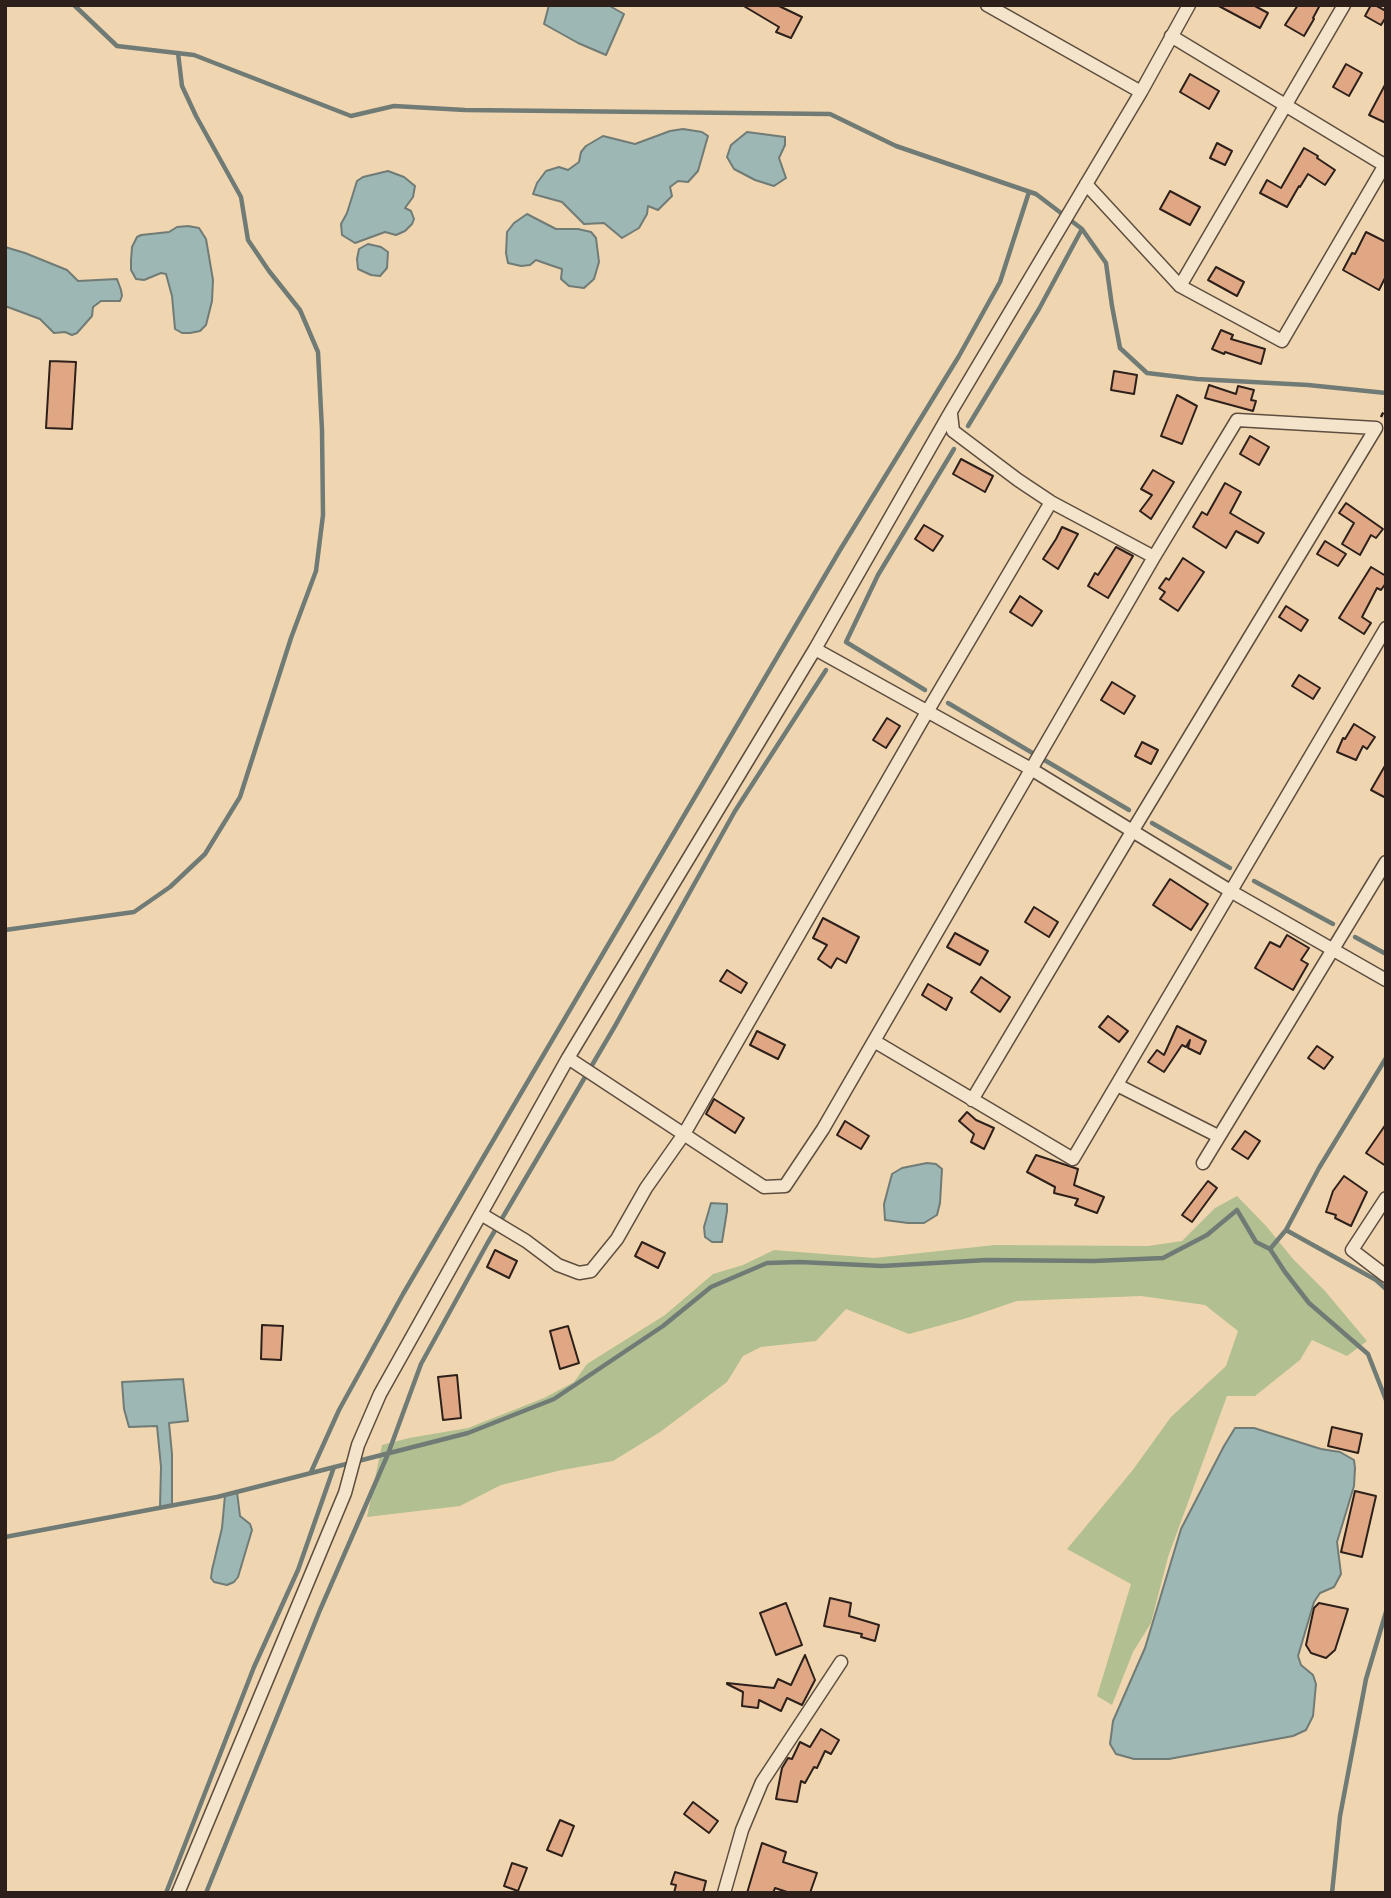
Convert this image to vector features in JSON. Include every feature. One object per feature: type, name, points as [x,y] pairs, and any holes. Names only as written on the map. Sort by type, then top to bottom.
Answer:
[{"type":"street","points":[[987,5],[1140,92]]},
{"type":"street","points":[[178,1893],[345,1493],[358,1445],[380,1394],[568,1058],[815,649],[1189,5]]},
{"type":"street","points":[[1180,286],[1345,5]]},
{"type":"street","points":[[1086,184],[1180,286],[1282,341],[1385,165],[1171,36]]},
{"type":"street","points":[[950,413],[953,431],[1051,502],[1154,557]]},
{"type":"street","points":[[568,1058],[764,1187],[785,1186],[823,1129],[1154,557],[1237,420],[1376,428],[972,1100]]},
{"type":"street","points":[[481,1214],[526,1241],[558,1265],[579,1273],[591,1270],[617,1240],[646,1188],[684,1134],[1051,502]]},
{"type":"street","points":[[874,1041],[1073,1159],[1386,628]]},
{"type":"street","points":[[815,649],[1031,769],[1232,892],[1386,980]]},
{"type":"street","points":[[1203,1163],[1386,862]]},
{"type":"street","points":[[1117,1085],[1218,1136]]},
{"type":"street","points":[[1386,1198],[1352,1250],[1386,1276]]},
{"type":"street","points":[[724,1893],[742,1830],[762,1782],[841,1662]]},
{"type":"green space","points":[[1237,1196],[1325,1291],[1367,1341],[1347,1356],[1312,1340],[1300,1360],[1255,1396],[1227,1396],[1168,1557],[1151,1623],[1133,1652],[1112,1705],[1097,1696],[1131,1584],[1067,1549],[1132,1471],[1171,1417],[1226,1366],[1238,1331],[1205,1305],[1141,1296],[1017,1301],[909,1334],[846,1309],[816,1341],[761,1347],[743,1356],[727,1382],[660,1432],[613,1461],[501,1485],[460,1506],[367,1517],[382,1445],[468,1428],[544,1398],[574,1382],[587,1364],[665,1315],[713,1274],[743,1265],[774,1250],[874,1258],[995,1245],[1148,1246],[1182,1241],[1215,1208]]},
{"type":"water","points":[[549,5],[608,5],[624,14],[606,55],[544,24]]},
{"type":"water","points":[[683,129],[702,132],[708,136],[698,171],[688,182],[678,181],[670,187],[672,196],[658,210],[648,206],[647,214],[639,228],[622,238],[604,223],[584,224],[562,202],[533,194],[546,171],[559,167],[568,170],[579,162],[581,152],[586,146],[603,136],[635,144]]},
{"type":"water","points":[[747,132],[785,137],[785,145],[779,158],[786,178],[774,186],[734,169],[727,157],[731,145]]},
{"type":"water","points":[[388,171],[404,177],[415,186],[413,197],[405,208],[411,211],[414,219],[412,224],[396,235],[385,232],[355,243],[342,235],[341,224],[357,181]]},
{"type":"water","points":[[527,214],[556,229],[578,229],[591,232],[596,238],[599,262],[594,279],[584,288],[569,286],[561,279],[562,269],[536,260],[530,265],[521,266],[508,263],[507,232]]},
{"type":"water","points":[[188,226],[199,228],[206,239],[213,280],[212,301],[206,325],[200,331],[182,333],[175,329],[172,296],[166,274],[161,273],[144,280],[136,279],[131,270],[131,260],[132,247],[137,237]]},
{"type":"water","points":[[368,244],[388,252],[387,268],[380,276],[358,269],[359,249]]},
{"type":"water","points":[[5,247],[67,270],[78,281],[117,279],[122,296],[120,301],[101,301],[93,307],[92,316],[77,333],[54,333],[40,319],[5,306]]},
{"type":"water","points":[[936,1164],[942,1169],[937,1215],[924,1223],[885,1220],[884,1204],[892,1174],[902,1168]]},
{"type":"water","points":[[711,1203],[727,1204],[722,1242],[712,1242],[705,1237],[704,1227]]},
{"type":"water","points":[[183,1379],[188,1421],[169,1423],[172,1505],[160,1508],[161,1467],[157,1426],[129,1427],[124,1409],[122,1382]]},
{"type":"water","points":[[1235,1428],[1254,1428],[1321,1449],[1340,1452],[1354,1460],[1354,1486],[1337,1542],[1341,1574],[1334,1587],[1320,1593],[1314,1602],[1298,1656],[1301,1665],[1313,1675],[1316,1684],[1313,1716],[1306,1730],[1293,1736],[1169,1759],[1134,1759],[1116,1754],[1110,1744],[1113,1721],[1145,1648],[1181,1529]]},
{"type":"water","points":[[237,1492],[240,1516],[250,1524],[252,1530],[238,1577],[227,1585],[214,1582],[211,1578],[222,1528],[225,1495]]},
{"type":"building","points":[[742,5],[777,5],[802,17],[791,38],[776,32],[779,27]]},
{"type":"building","points":[[1217,5],[1253,5],[1268,13],[1260,28]]},
{"type":"building","points":[[1298,5],[1320,5],[1304,36],[1285,25]]},
{"type":"building","points":[[1371,5],[1386,11],[1381,25],[1365,16]]},
{"type":"building","points":[[1346,64],[1362,73],[1349,96],[1333,87]]},
{"type":"building","points":[[1190,74],[1219,91],[1209,109],[1180,92]]},
{"type":"building","points":[[1386,83],[1386,123],[1369,115]]},
{"type":"building","points":[[1217,143],[1232,151],[1225,165],[1210,158]]},
{"type":"building","points":[[1304,148],[1335,170],[1325,185],[1308,174],[1287,207],[1260,193],[1267,180],[1281,188]]},
{"type":"building","points":[[1170,191],[1200,207],[1190,225],[1160,209]]},
{"type":"building","points":[[1366,232],[1386,242],[1386,276],[1379,290],[1343,270]]},
{"type":"building","points":[[1216,267],[1244,282],[1237,296],[1208,280]]},
{"type":"building","points":[[1221,330],[1233,335],[1231,339],[1265,349],[1261,364],[1212,349]]},
{"type":"building","points":[[50,361],[76,362],[72,429],[46,428]]},
{"type":"building","points":[[1114,371],[1137,375],[1134,394],[1111,390]]},
{"type":"building","points":[[1209,385],[1236,394],[1238,386],[1254,390],[1251,400],[1256,401],[1253,411],[1205,398]]},
{"type":"building","points":[[1177,395],[1197,406],[1182,444],[1161,436]]},
{"type":"building","points":[[1250,436],[1269,447],[1259,465],[1240,454]]},
{"type":"building","points":[[961,459],[993,476],[985,492],[953,474]]},
{"type":"building","points":[[1153,470],[1174,482],[1151,519],[1140,511],[1152,495],[1141,489]]},
{"type":"building","points":[[1225,483],[1241,492],[1230,513],[1264,533],[1258,543],[1236,531],[1226,548],[1193,527],[1202,512],[1207,515]]},
{"type":"building","points":[[1346,503],[1383,529],[1376,538],[1371,535],[1360,555],[1342,544],[1354,523],[1339,513]]},
{"type":"building","points":[[924,525],[943,536],[933,551],[915,539]]},
{"type":"building","points":[[1062,527],[1078,534],[1058,569],[1043,559]]},
{"type":"building","points":[[1325,541],[1346,554],[1338,566],[1317,554]]},
{"type":"building","points":[[1116,547],[1133,556],[1108,598],[1088,586]]},
{"type":"building","points":[[1183,558],[1204,572],[1178,611],[1160,599],[1165,592],[1159,588],[1166,578],[1169,580]]},
{"type":"building","points":[[1371,567],[1386,576],[1386,583],[1381,590],[1377,588],[1362,617],[1371,623],[1364,634],[1339,618]]},
{"type":"building","points":[[1020,596],[1042,611],[1032,626],[1010,612]]},
{"type":"building","points":[[1286,606],[1308,620],[1301,631],[1279,617]]},
{"type":"building","points":[[1299,675],[1320,688],[1313,699],[1292,686]]},
{"type":"building","points":[[1112,682],[1135,696],[1124,714],[1101,700]]},
{"type":"building","points":[[887,718],[900,726],[886,748],[873,740]]},
{"type":"building","points":[[1354,724],[1375,737],[1367,749],[1363,746],[1356,760],[1337,752],[1343,738],[1345,739]]},
{"type":"building","points":[[1142,742],[1158,750],[1151,764],[1135,756]]},
{"type":"building","points":[[1386,764],[1386,798],[1371,790]]},
{"type":"building","points":[[1170,879],[1208,904],[1191,930],[1153,905]]},
{"type":"building","points":[[1034,907],[1058,922],[1049,937],[1025,922]]},
{"type":"building","points":[[823,918],[859,937],[846,963],[837,958],[831,968],[818,959],[827,945],[813,938]]},
{"type":"building","points":[[955,933],[988,951],[980,965],[947,947]]},
{"type":"building","points":[[1287,935],[1309,948],[1301,960],[1308,964],[1293,990],[1255,968],[1270,942],[1280,947]]},
{"type":"building","points":[[727,970],[747,983],[741,993],[720,981]]},
{"type":"building","points":[[981,977],[1010,997],[1000,1012],[971,992]]},
{"type":"building","points":[[928,984],[952,998],[946,1010],[922,995]]},
{"type":"building","points":[[1108,1016],[1128,1031],[1119,1042],[1099,1027]]},
{"type":"building","points":[[1177,1026],[1206,1041],[1200,1054],[1188,1048],[1190,1040],[1186,1047],[1182,1045],[1164,1072],[1148,1062],[1157,1050],[1164,1055]]},
{"type":"building","points":[[757,1031],[785,1045],[778,1059],[750,1045]]},
{"type":"building","points":[[1317,1046],[1333,1057],[1324,1069],[1308,1058]]},
{"type":"building","points":[[714,1099],[744,1118],[735,1133],[706,1114]]},
{"type":"building","points":[[967,1112],[976,1120],[994,1128],[984,1149],[971,1142],[974,1134],[959,1121]]},
{"type":"building","points":[[845,1121],[869,1136],[861,1149],[837,1135]]},
{"type":"building","points":[[1386,1124],[1386,1166],[1366,1153]]},
{"type":"building","points":[[1245,1131],[1260,1141],[1248,1159],[1232,1149]]},
{"type":"building","points":[[1036,1155],[1078,1169],[1074,1185],[1104,1197],[1097,1213],[1075,1205],[1078,1199],[1054,1193],[1055,1187],[1027,1172]]},
{"type":"building","points":[[1344,1176],[1367,1192],[1351,1226],[1335,1218],[1336,1215],[1326,1212],[1333,1191]]},
{"type":"building","points":[[1208,1181],[1217,1188],[1192,1222],[1182,1215]]},
{"type":"building","points":[[642,1242],[665,1253],[658,1268],[635,1256]]},
{"type":"building","points":[[495,1250],[517,1261],[509,1278],[487,1267]]},
{"type":"building","points":[[262,1325],[283,1326],[281,1360],[261,1359]]},
{"type":"building","points":[[568,1326],[579,1363],[560,1369],[550,1331]]},
{"type":"building","points":[[457,1375],[461,1418],[443,1420],[438,1377]]},
{"type":"building","points":[[1332,1427],[1362,1434],[1358,1453],[1328,1446]]},
{"type":"building","points":[[1355,1491],[1376,1496],[1362,1557],[1341,1552]]},
{"type":"building","points":[[830,1598],[851,1603],[849,1616],[879,1625],[875,1641],[861,1637],[862,1634],[824,1626]]},
{"type":"building","points":[[786,1603],[802,1645],[776,1655],[760,1613]]},
{"type":"building","points":[[1319,1603],[1348,1609],[1335,1650],[1326,1658],[1311,1653],[1306,1645],[1314,1608]]},
{"type":"building","points":[[805,1655],[815,1680],[802,1705],[787,1698],[781,1711],[759,1700],[758,1708],[742,1706],[743,1692],[727,1684],[774,1688],[778,1679],[791,1685]]},
{"type":"building","points":[[821,1729],[839,1740],[831,1754],[825,1751],[817,1768],[814,1767],[805,1783],[801,1781],[797,1802],[776,1799],[782,1768],[788,1758],[792,1759],[800,1742],[810,1747]]},
{"type":"building","points":[[693,1802],[718,1821],[709,1833],[684,1814]]},
{"type":"building","points":[[560,1820],[574,1826],[562,1856],[547,1850]]},
{"type":"building","points":[[762,1843],[786,1852],[783,1862],[817,1873],[810,1893],[790,1893],[775,1888],[773,1893],[747,1893]]},
{"type":"building","points":[[512,1863],[527,1868],[518,1891],[504,1886]]},
{"type":"building","points":[[675,1872],[706,1881],[703,1893],[674,1893],[676,1885],[671,1884]]},
{"type":"waterway","points":[[74,5],[117,46],[194,55],[351,116],[394,106],[465,110],[830,114],[896,146],[1036,194],[1082,229],[1106,263],[1120,348],[1147,373],[1386,393]]},
{"type":"waterway","points":[[5,930],[134,912],[170,887],[205,854],[240,797],[291,638],[316,571],[323,515],[318,352],[300,310],[248,240],[241,197],[182,86],[178,53]]},
{"type":"waterway","points":[[311,1472],[339,1410],[403,1294],[840,550],[959,356],[1000,282],[1029,192]]},
{"type":"waterway","points":[[968,426],[1039,309],[1082,229]]},
{"type":"waterway","points":[[925,690],[846,642],[878,575],[954,449]]},
{"type":"waterway","points":[[206,1893],[320,1610],[388,1454],[421,1364],[735,811],[826,670]]},
{"type":"waterway","points":[[948,703],[1129,810]]},
{"type":"waterway","points":[[1152,823],[1230,868]]},
{"type":"waterway","points":[[1254,881],[1333,924]]},
{"type":"waterway","points":[[1355,937],[1386,954]]},
{"type":"waterway","points":[[1286,1230],[1319,1168],[1386,1058]]},
{"type":"waterway","points":[[5,1537],[217,1497],[468,1433],[554,1399],[663,1326],[711,1287],[767,1263],[882,1266],[987,1260],[1094,1261],[1163,1258],[1207,1235],[1237,1210],[1256,1242],[1270,1249],[1286,1230],[1376,1280],[1386,1289]]},
{"type":"waterway","points":[[1270,1249],[1309,1303],[1368,1354],[1386,1400]]},
{"type":"waterway","points":[[166,1893],[254,1667],[298,1570],[334,1467]]},
{"type":"waterway","points":[[1332,1893],[1340,1816],[1366,1679],[1386,1612]]}]
